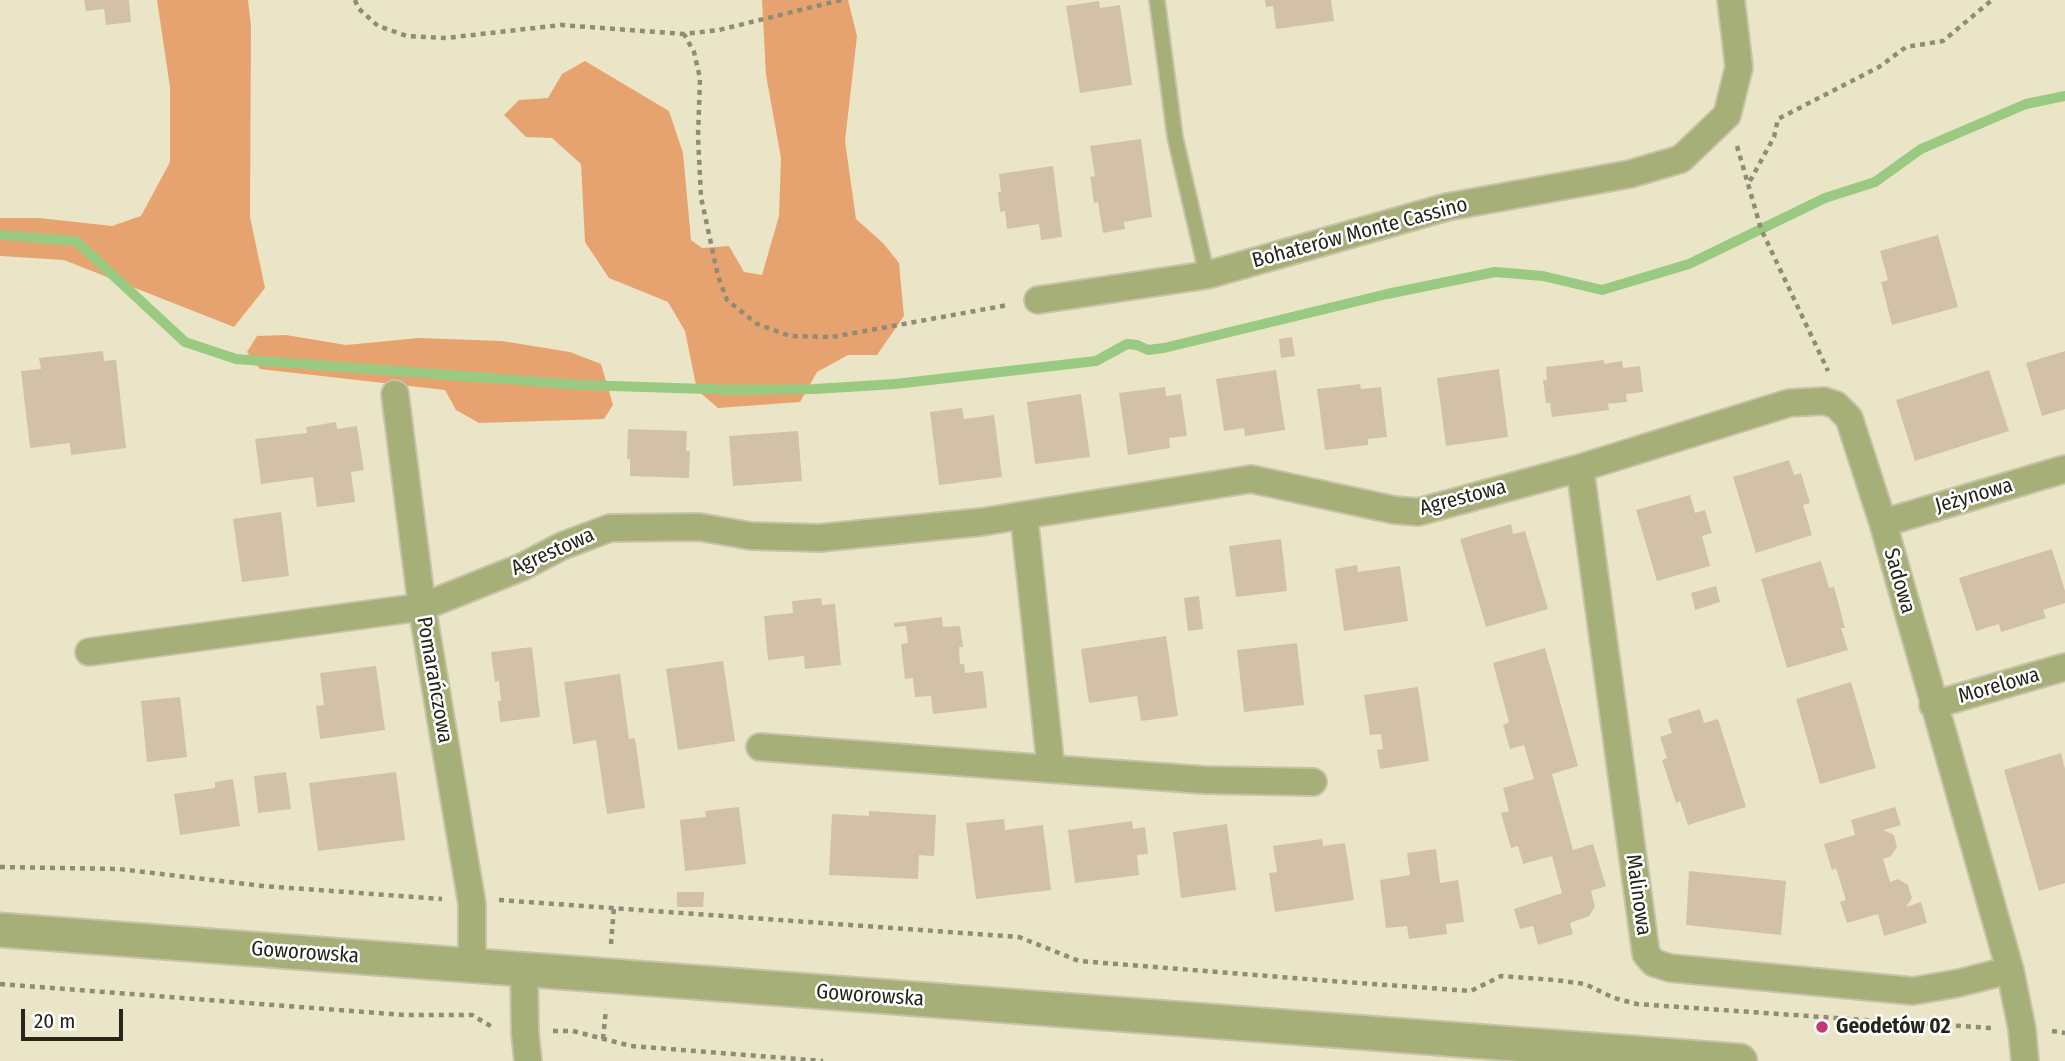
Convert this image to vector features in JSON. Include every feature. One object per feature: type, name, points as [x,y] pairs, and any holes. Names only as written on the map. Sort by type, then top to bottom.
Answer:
[{"type":"street","points":[[1727,116],[1740,67],[1731,0]]},
{"type":"street","name":"Bohaterów Monte Cassino","points":[[1038,300],[1206,275],[1447,207],[1630,174],[1681,159],[1727,116]]},
{"type":"street","name":"Pomarańczowa","points":[[395,394],[422,607],[472,904],[472,965]]},
{"type":"street","name":"Agrestowa","points":[[89,652],[422,607],[610,528],[698,527],[751,536],[819,538],[1024,516],[1251,479],[1401,511],[1418,512],[1580,467],[1788,403],[1824,401],[1836,405],[1849,418]]},
{"type":"street","name":"Sadowa","points":[[1849,418],[1882,523],[2010,970],[2022,1029],[2025,1061]]},
{"type":"street","name":"Malinowa","points":[[1580,467],[1646,954],[1654,963],[1670,968],[1913,991],[2010,970]]},
{"type":"street","name":"Jeżynowa","points":[[1882,523],[2065,469]]},
{"type":"street","points":[[1024,516],[1051,769]]},
{"type":"street","name":"Morelowa","points":[[1933,705],[2065,667]]},
{"type":"street","points":[[760,747],[1205,780],[1313,782]]},
{"type":"street","name":"Goworowska","points":[[0,930],[1740,1061]]},
{"type":"street","points":[[524,969],[528,1061]]},
{"type":"lane","points":[[1157,0],[1175,137],[1206,275]]},
{"type":"path","points":[[355,0],[358,8],[378,26],[407,36],[446,38],[561,24],[684,34],[719,30],[841,0]]},
{"type":"path","points":[[1749,182],[1774,137],[1778,119],[1879,67],[1906,47],[1943,41],[1992,0]]},
{"type":"path","points":[[684,34],[694,52],[700,78],[698,138],[701,197],[718,276],[727,300],[757,324],[790,336],[832,337],[1038,300]]},
{"type":"path","points":[[1727,116],[1761,229],[1849,418]]},
{"type":"path","points":[[0,867],[119,869],[263,886],[429,897],[472,904],[497,900],[536,902],[1019,937],[1079,961],[1331,981],[1471,991],[1501,976],[1555,980],[1585,984],[1614,998],[1637,1004],[1882,1021]]},
{"type":"path","points":[[0,984],[404,1015],[472,1015],[504,1035],[573,1031],[631,1046],[823,1061]]},
{"type":"path","points":[[1908,1023],[2065,1033]]},
{"type":"shaded area","points":[[157,0],[248,0],[251,26],[250,217],[265,288],[234,327],[64,260],[0,256],[0,218],[39,218],[112,226],[141,216],[170,162],[170,87]]},
{"type":"shaded area","points":[[762,0],[848,0],[857,36],[845,141],[856,219],[883,243],[899,263],[904,316],[877,355],[848,355],[817,372],[800,402],[718,408],[697,390],[685,331],[668,302],[609,278],[585,242],[581,164],[552,138],[526,137],[504,115],[519,100],[548,98],[562,74],[585,61],[669,111],[683,153],[691,240],[702,248],[729,246],[744,272],[762,275],[779,216],[781,158],[766,75]]},
{"type":"shaded area","points":[[286,335],[346,345],[419,338],[502,341],[570,352],[601,364],[613,405],[604,419],[479,423],[456,410],[445,390],[260,369],[247,352],[257,336]]},
{"type":"building","points":[[84,0],[129,0],[131,22],[106,25],[104,9],[86,11]]},
{"type":"building","points":[[1265,0],[1331,0],[1334,21],[1276,29],[1273,6],[1266,7]]},
{"type":"building","points":[[1099,1],[1100,8],[1120,5],[1132,85],[1080,93],[1066,6]]},
{"type":"building","points":[[1141,139],[1152,217],[1124,222],[1125,229],[1103,233],[1098,202],[1094,203],[1090,177],[1095,176],[1090,146]]},
{"type":"building","points":[[1053,166],[1062,237],[1041,240],[1039,224],[1007,229],[1005,211],[1000,212],[999,174]]},
{"type":"building","points":[[1938,235],[1958,307],[1892,325],[1881,282],[1888,280],[1880,251]]},
{"type":"building","points":[[1292,337],[1295,356],[1281,358],[1279,339]]},
{"type":"building","points":[[103,351],[104,361],[116,360],[126,448],[71,455],[70,443],[30,448],[21,371],[41,369],[39,358]]},
{"type":"building","points":[[2065,351],[2065,409],[2042,416],[2026,363]]},
{"type":"building","points":[[1604,360],[1604,364],[1622,361],[1623,368],[1640,366],[1643,392],[1626,394],[1627,402],[1608,404],[1609,410],[1552,417],[1550,403],[1546,403],[1543,380],[1547,380],[1546,367]]},
{"type":"building","points":[[1499,369],[1508,437],[1446,446],[1437,378]]},
{"type":"building","points":[[1276,370],[1285,430],[1245,436],[1244,428],[1224,431],[1216,379]]},
{"type":"building","points":[[1989,370],[2009,431],[1915,461],[1896,400]]},
{"type":"building","points":[[1360,384],[1361,389],[1381,387],[1387,437],[1368,439],[1368,445],[1325,450],[1317,389]]},
{"type":"building","points":[[1165,387],[1166,396],[1181,394],[1187,436],[1169,438],[1170,448],[1128,455],[1119,393]]},
{"type":"building","points":[[1081,394],[1090,457],[1035,464],[1027,402]]},
{"type":"building","points":[[962,408],[964,419],[994,415],[1002,477],[939,485],[930,412]]},
{"type":"building","points":[[336,422],[337,429],[357,426],[364,470],[351,472],[355,502],[317,507],[313,477],[261,484],[255,439],[307,433],[306,427]]},
{"type":"building","points":[[628,429],[687,431],[686,451],[690,451],[689,478],[630,476],[630,459],[627,459]]},
{"type":"building","points":[[798,431],[802,481],[733,486],[729,436]]},
{"type":"building","points":[[1789,460],[1794,475],[1801,473],[1810,503],[1803,505],[1812,535],[1756,553],[1733,477]]},
{"type":"building","points":[[1690,495],[1695,513],[1705,510],[1712,533],[1702,536],[1710,566],[1657,581],[1636,510]]},
{"type":"building","points":[[281,512],[289,576],[242,582],[233,519]]},
{"type":"building","points":[[1511,524],[1513,534],[1525,531],[1548,609],[1486,627],[1460,539]]},
{"type":"building","points":[[1281,539],[1287,591],[1236,597],[1229,546]]},
{"type":"building","points":[[2052,549],[2065,591],[2065,603],[2043,610],[2046,618],[2001,632],[1999,624],[1976,631],[1959,578]]},
{"type":"building","points":[[1821,561],[1829,588],[1834,587],[1848,650],[1787,668],[1761,579]]},
{"type":"building","points":[[1357,565],[1358,572],[1400,566],[1408,621],[1344,631],[1335,569]]},
{"type":"building","points":[[1716,586],[1720,602],[1695,610],[1691,593]]},
{"type":"building","points":[[1199,596],[1203,629],[1188,631],[1184,598]]},
{"type":"building","points":[[821,598],[822,605],[835,604],[841,665],[805,669],[804,656],[768,660],[764,616],[793,613],[792,601]]},
{"type":"building","points":[[942,617],[943,627],[960,626],[963,647],[959,647],[960,664],[964,664],[965,673],[983,671],[987,708],[933,714],[931,696],[915,697],[913,678],[905,679],[901,644],[908,643],[906,626],[894,627],[894,623]]},
{"type":"building","points":[[1166,636],[1178,716],[1141,721],[1137,696],[1089,703],[1081,649]]},
{"type":"building","points":[[1297,643],[1304,705],[1244,712],[1237,650]]},
{"type":"building","points":[[532,647],[540,717],[500,722],[499,681],[495,682],[491,652]]},
{"type":"building","points":[[1545,648],[1578,766],[1552,774],[1573,850],[1593,844],[1606,886],[1591,891],[1595,907],[1589,916],[1570,923],[1573,934],[1538,945],[1533,926],[1520,929],[1514,909],[1562,893],[1552,856],[1523,864],[1518,846],[1511,848],[1501,813],[1509,811],[1503,788],[1534,779],[1524,745],[1510,749],[1503,725],[1509,722],[1493,663]]},
{"type":"building","points":[[723,661],[735,741],[678,750],[666,669]]},
{"type":"building","points":[[376,666],[385,730],[320,739],[316,706],[324,705],[320,673]]},
{"type":"building","points":[[620,674],[629,739],[635,738],[645,808],[607,814],[596,740],[573,744],[564,682]]},
{"type":"building","points":[[1851,682],[1876,768],[1820,784],[1796,699]]},
{"type":"building","points":[[1418,687],[1429,761],[1380,769],[1377,750],[1383,749],[1381,734],[1370,735],[1364,695]]},
{"type":"building","points":[[180,697],[187,757],[147,762],[141,701]]},
{"type":"building","points":[[1700,709],[1704,723],[1718,719],[1746,807],[1688,825],[1680,801],[1676,803],[1662,760],[1667,758],[1660,737],[1672,733],[1668,719]]},
{"type":"building","points":[[2061,753],[2065,769],[2065,883],[2039,891],[2004,770]]},
{"type":"building","points":[[286,772],[291,809],[258,813],[254,776]]},
{"type":"building","points":[[396,772],[405,840],[318,851],[309,783]]},
{"type":"building","points":[[233,779],[240,826],[180,835],[174,794],[215,788],[215,782]]},
{"type":"building","points":[[739,807],[746,864],[685,871],[680,820],[706,817],[705,811]]},
{"type":"building","points":[[1895,807],[1901,825],[1883,830],[1894,835],[1897,847],[1891,856],[1883,859],[1890,882],[1898,879],[1908,885],[1912,898],[1906,907],[1921,902],[1927,923],[1884,936],[1878,914],[1847,923],[1840,902],[1846,900],[1836,868],[1832,870],[1824,844],[1855,835],[1851,820]]},
{"type":"building","points":[[869,811],[936,815],[934,856],[919,855],[918,879],[829,875],[832,814],[869,816]]},
{"type":"building","points":[[1004,819],[1005,830],[1043,825],[1051,890],[976,899],[966,823]]},
{"type":"building","points":[[1132,821],[1133,829],[1145,827],[1148,854],[1137,855],[1139,875],[1075,883],[1068,830]]},
{"type":"building","points":[[1227,824],[1236,890],[1181,898],[1173,832]]},
{"type":"building","points":[[1322,839],[1323,846],[1345,843],[1354,900],[1275,912],[1269,873],[1277,872],[1273,846]]},
{"type":"building","points":[[1436,849],[1440,883],[1458,880],[1464,922],[1446,924],[1447,934],[1409,939],[1407,926],[1386,928],[1380,880],[1410,875],[1407,853]]},
{"type":"building","points":[[1689,871],[1786,881],[1781,935],[1686,925]]},
{"type":"building","points":[[677,892],[704,892],[703,907],[677,907]]},
{"type":"waterway","points":[[0,235],[76,241],[185,342],[236,359],[583,385],[736,390],[895,384],[1096,361],[1127,344],[1148,350],[1164,348],[1387,294],[1495,272],[1543,276],[1602,290],[1689,264],[1825,198],[1875,182],[1921,149],[2026,104],[2065,96]]},
{"type":"place","name":"Geodetów 02","points":[[1822,1027]]}]
